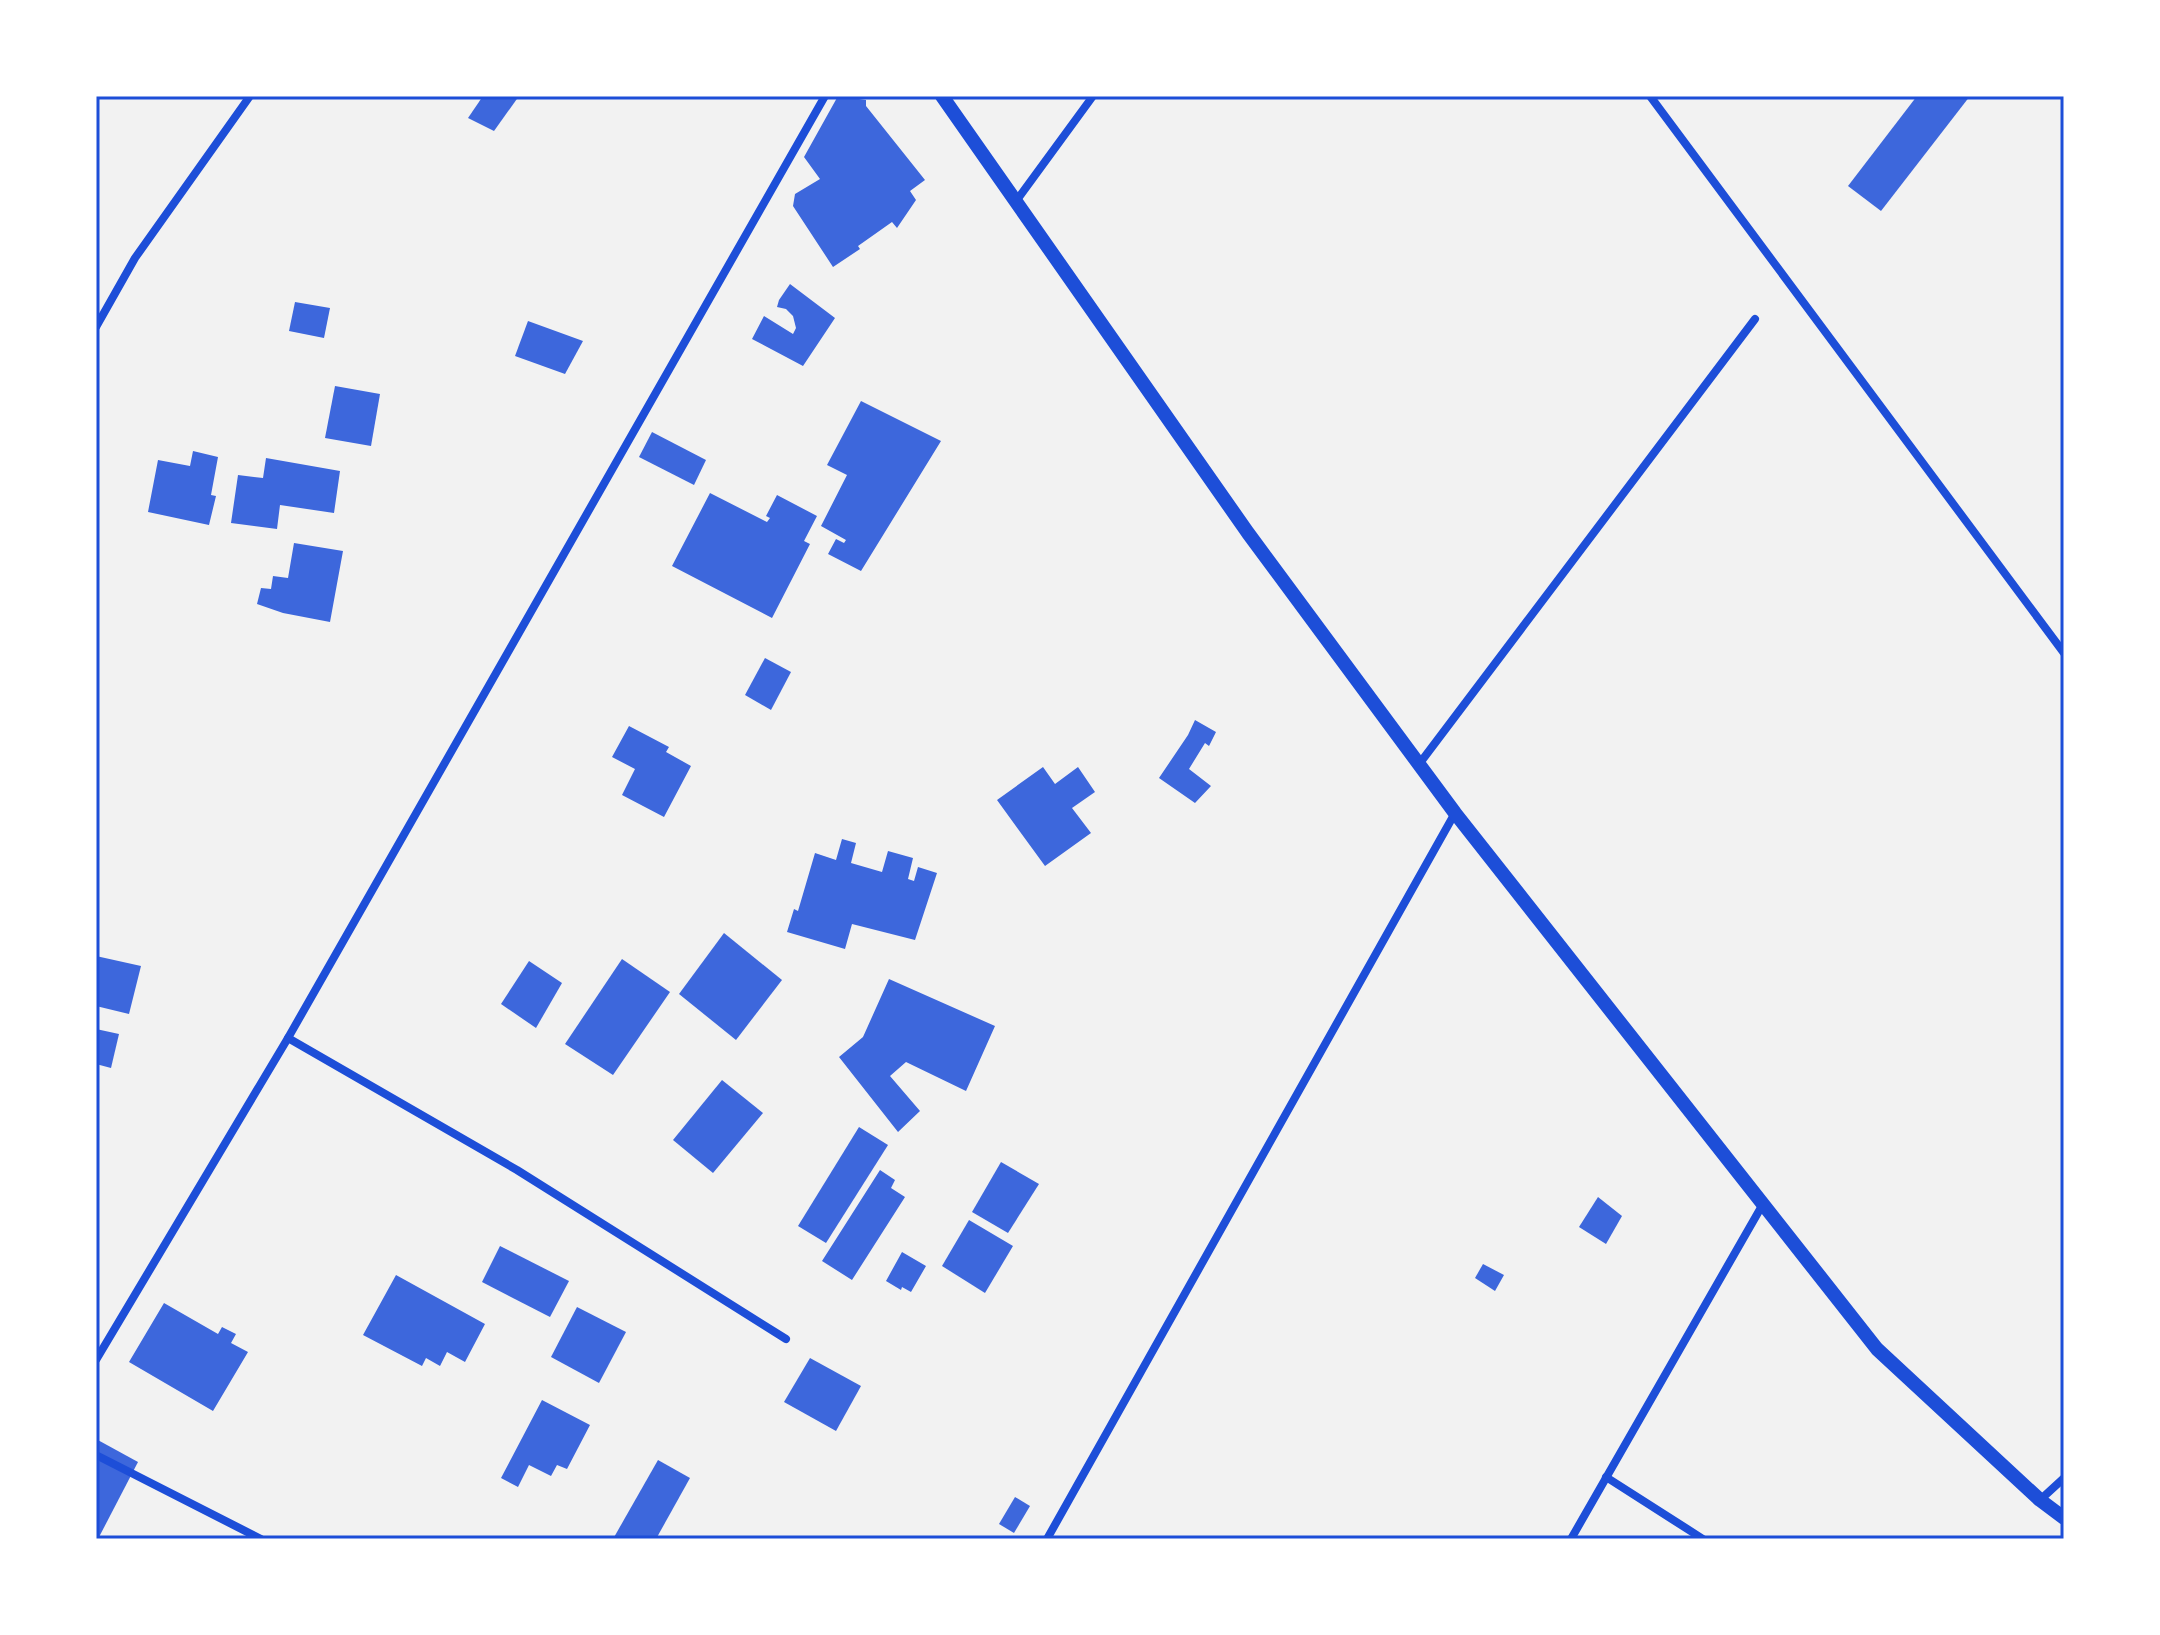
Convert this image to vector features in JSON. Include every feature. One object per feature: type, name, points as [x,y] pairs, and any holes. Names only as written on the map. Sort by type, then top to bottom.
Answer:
[{"type":"street","points":[[96,327],[135,258],[250,96]]},
{"type":"street","points":[[96,1360],[288,1038],[825,96]]},
{"type":"street","points":[[942,96],[1248,533],[1455,813],[1877,1349],[2040,1500],[2064,1518]]},
{"type":"street","points":[[1017,200],[1093,96]]},
{"type":"street","points":[[1650,96],[2064,653]]},
{"type":"street","points":[[1420,763],[1755,319]]},
{"type":"street","points":[[1047,1539],[1455,813]]},
{"type":"street","points":[[288,1038],[517,1170],[786,1339]]},
{"type":"street","points":[[1571,1539],[1763,1203]]},
{"type":"street","points":[[96,1455],[261,1539]]},
{"type":"street","points":[[1606,1477],[1703,1539]]},
{"type":"street","points":[[2040,1500],[2064,1478]]},
{"type":"building","points":[[483,96],[519,96],[494,131],[468,118]]},
{"type":"building","points":[[838,96],[866,100],[866,106],[925,180],[910,191],[916,200],[897,228],[892,222],[833,267],[793,206],[795,194],[820,179],[804,157]]},
{"type":"building","points":[[1917,96],[1970,96],[1881,211],[1848,186]]},
{"type":"building","points":[[790,284],[835,318],[803,366],[752,339],[764,316],[793,334],[796,328],[793,316],[786,309],[777,307]]},
{"type":"building","points":[[295,302],[330,308],[324,338],[289,331]]},
{"type":"building","points":[[528,321],[583,341],[565,374],[515,356]]},
{"type":"building","points":[[335,386],[380,394],[371,446],[325,438]]},
{"type":"building","points":[[861,401],[941,441],[861,571],[828,554],[836,539],[844,543],[846,540],[821,526],[847,475],[827,465]]},
{"type":"building","points":[[652,432],[706,460],[694,485],[639,457]]},
{"type":"building","points":[[193,451],[218,457],[211,495],[216,496],[209,525],[148,512],[158,460],[190,466]]},
{"type":"building","points":[[266,458],[340,471],[334,513],[280,505],[277,529],[231,523],[238,475],[263,478]]},
{"type":"building","points":[[710,493],[767,522],[770,518],[766,516],[777,495],[817,516],[804,541],[810,544],[772,618],[672,566]]},
{"type":"building","points":[[294,543],[343,551],[330,622],[283,613],[257,604],[261,588],[271,589],[273,576],[288,578]]},
{"type":"building","points":[[765,658],[791,672],[771,710],[745,695]]},
{"type":"building","points":[[1195,720],[1216,732],[1209,746],[1205,743],[1189,769],[1211,786],[1195,803],[1159,778]]},
{"type":"building","points":[[629,726],[669,747],[666,752],[691,766],[664,817],[622,795],[635,769],[612,757]]},
{"type":"building","points":[[1043,767],[1055,784],[1078,767],[1095,792],[1072,808],[1091,833],[1045,866],[997,800]]},
{"type":"building","points":[[842,839],[856,843],[851,863],[882,872],[888,851],[913,858],[908,879],[914,881],[918,867],[937,873],[915,940],[852,924],[845,949],[787,932],[794,909],[798,911],[815,853],[836,860]]},
{"type":"building","points":[[724,933],[782,980],[736,1040],[679,994]]},
{"type":"building","points":[[96,956],[141,966],[129,1014],[96,1006]]},
{"type":"building","points":[[622,959],[670,992],[613,1075],[565,1044]]},
{"type":"building","points":[[529,961],[562,983],[536,1028],[501,1004]]},
{"type":"building","points":[[889,979],[995,1026],[966,1091],[906,1062],[890,1076],[920,1111],[898,1132],[839,1057],[863,1037]]},
{"type":"building","points":[[96,1029],[119,1034],[111,1068],[96,1064]]},
{"type":"building","points":[[722,1080],[763,1113],[713,1173],[673,1140]]},
{"type":"building","points":[[859,1127],[888,1145],[826,1243],[798,1226]]},
{"type":"building","points":[[1001,1162],[1039,1184],[1008,1233],[972,1212]]},
{"type":"building","points":[[880,1170],[895,1180],[891,1188],[905,1197],[852,1280],[822,1261]]},
{"type":"building","points":[[1598,1197],[1622,1216],[1606,1244],[1579,1227]]},
{"type":"building","points":[[969,1220],[1013,1246],[985,1293],[942,1266]]},
{"type":"building","points":[[500,1246],[569,1281],[550,1317],[482,1282]]},
{"type":"building","points":[[902,1252],[926,1266],[911,1292],[886,1281]]},
{"type":"building","points":[[1483,1264],[1504,1275],[1495,1291],[1475,1278]]},
{"type":"building","points":[[396,1275],[485,1324],[465,1362],[447,1352],[440,1366],[426,1358],[422,1366],[363,1335]]},
{"type":"building","points":[[164,1303],[218,1334],[222,1327],[236,1334],[231,1343],[248,1352],[213,1411],[129,1362]]},
{"type":"building","points":[[577,1307],[626,1332],[599,1383],[551,1357]]},
{"type":"building","points":[[810,1358],[861,1386],[836,1431],[784,1402]]},
{"type":"building","points":[[542,1400],[590,1425],[567,1469],[557,1465],[551,1476],[529,1465],[518,1487],[501,1478]]},
{"type":"building","points":[[96,1439],[138,1462],[98,1539],[96,1539]]},
{"type":"building","points":[[658,1460],[690,1478],[656,1539],[613,1539]]},
{"type":"building","points":[[1015,1497],[1030,1506],[1014,1533],[999,1524]]}]
